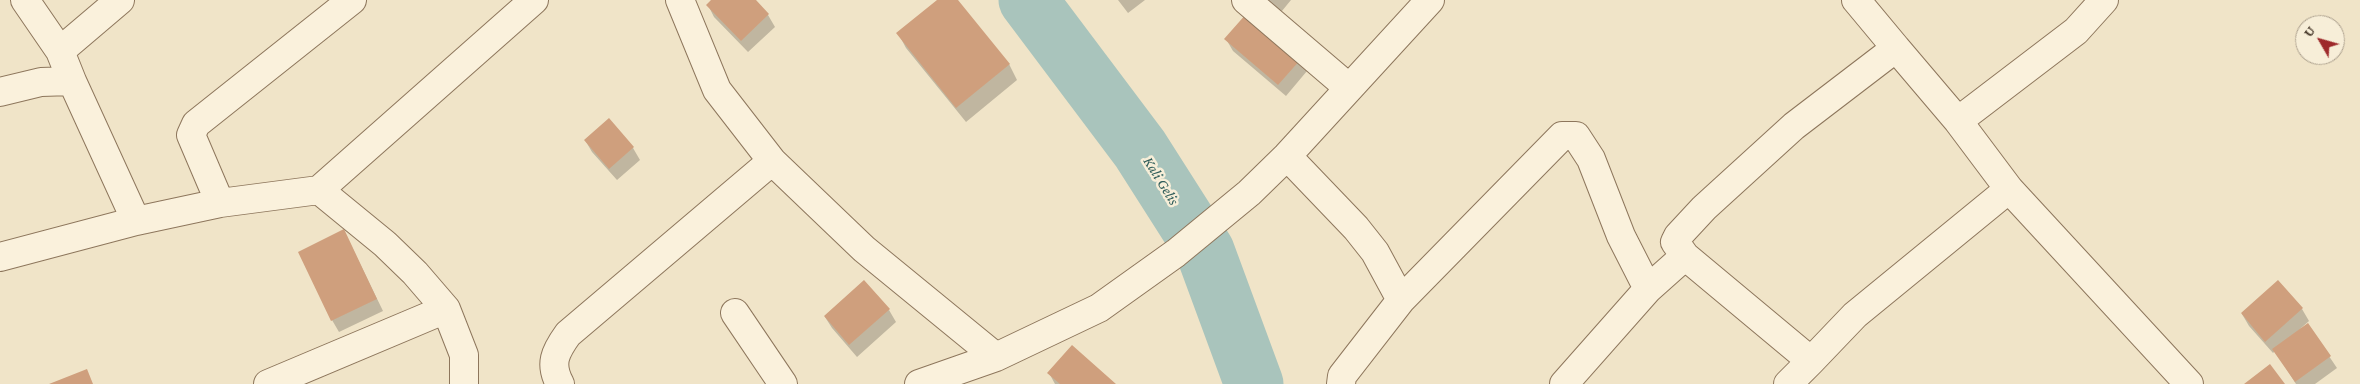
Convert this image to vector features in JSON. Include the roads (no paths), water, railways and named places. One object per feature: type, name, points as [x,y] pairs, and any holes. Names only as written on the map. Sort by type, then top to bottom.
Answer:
[{"type":"street","points":[[25,0],[60,50],[72,81],[136,221]]},
{"type":"street","points":[[60,50],[120,0]]},
{"type":"street","points":[[220,203],[191,135],[196,124],[352,0]]},
{"type":"street","points":[[0,258],[136,221],[220,203],[319,190],[534,0]]},
{"type":"street","points":[[680,0],[717,90],[772,161],[864,249],[996,356]]},
{"type":"street","points":[[1246,0],[1348,88]]},
{"type":"street","points":[[919,384],[996,356],[1099,308],[1176,254],[1248,193],[1287,156],[1430,0]]},
{"type":"street","points":[[1856,0],[1958,121],[2009,189],[2189,384]]},
{"type":"street","points":[[1958,121],[2076,30],[2104,0]]},
{"type":"street","points":[[1811,361],[1685,256],[1675,242],[1678,236],[1704,208],[1794,126],[1896,48]]},
{"type":"street","points":[[0,92],[41,82],[72,81]]},
{"type":"street","points":[[1340,384],[1342,376],[1401,300],[1562,136],[1576,136],[1591,159],[1621,236],[1648,289]]},
{"type":"street","points":[[1287,156],[1356,228],[1375,252],[1401,300]]},
{"type":"street","points":[[560,384],[553,366],[556,351],[568,334],[772,161]]},
{"type":"street","points":[[1788,384],[1855,315],[2009,189]]},
{"type":"street","points":[[319,190],[385,244],[415,272],[446,309],[464,355],[464,384]]},
{"type":"street","points":[[1564,384],[1648,289],[1685,256]]},
{"type":"street","points":[[268,384],[446,309]]},
{"type":"street","points":[[734,312],[783,384]]},
{"type":"waterway","name":"Kali Gelis","points":[[1028,0],[1140,149],[1205,251],[1254,384]]}]
